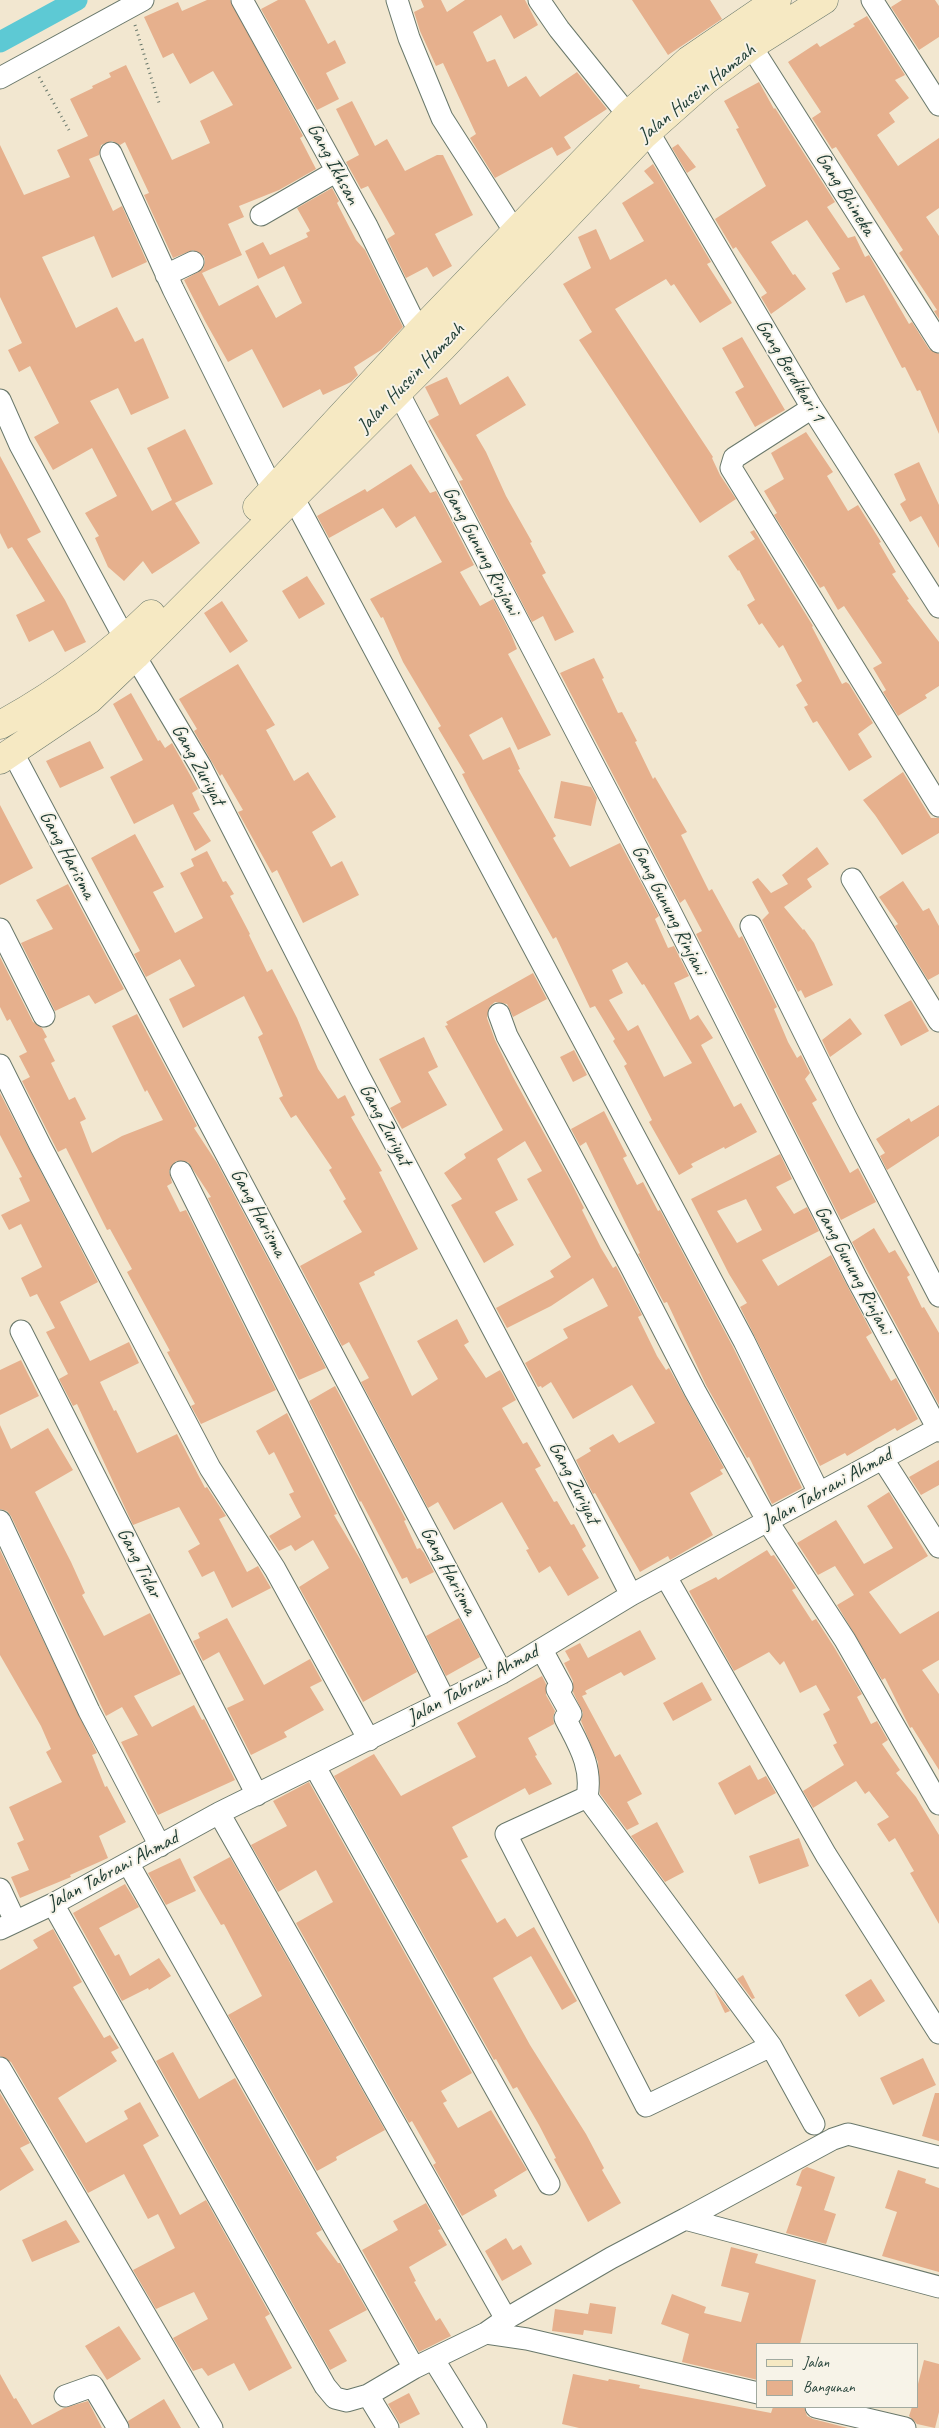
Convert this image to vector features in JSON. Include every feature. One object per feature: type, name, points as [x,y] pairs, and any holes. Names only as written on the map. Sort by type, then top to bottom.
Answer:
[{"type":"street","name":"Gang Ikhsan","points":[[242,0],[337,171],[419,332]]},
{"type":"street","points":[[397,0],[408,38],[442,118],[515,232]]},
{"type":"street","name":"Gang Berdikari 1","points":[[539,0],[559,29],[638,123],[812,408],[939,607]]},
{"type":"street","name":"Jalan Husein Hamzah","points":[[6,756],[89,700],[130,648],[283,494],[398,392],[638,123],[689,60],[777,0]]},
{"type":"street","name":"Jalan Husein Hamzah","points":[[283,494],[419,332],[515,232],[638,123],[705,81],[751,46],[824,0]]},
{"type":"street","points":[[872,0],[939,105]]},
{"type":"street","points":[[0,78],[136,4]]},
{"type":"street","name":"Gang Bhineka","points":[[751,46],[939,342]]},
{"type":"street","points":[[111,153],[166,275],[283,494],[744,1341],[818,1492]]},
{"type":"street","points":[[262,215],[337,171]]},
{"type":"street","points":[[166,275],[193,262]]},
{"type":"street","name":"Gang Gunung Rinjani","points":[[398,392],[663,898],[857,1279],[939,1429]]},
{"type":"street","name":"Gang Zuriyat","points":[[0,400],[20,445],[130,648],[201,767],[358,1076],[562,1458],[631,1595]]},
{"type":"street","points":[[812,408],[734,458],[731,468],[939,806]]},
{"type":"street","name":"Jalan Husein Hamzah","points":[[0,725],[71,681],[130,648]]},
{"type":"street","name":"Gang Harisma","points":[[6,756],[502,1673]]},
{"type":"street","points":[[852,879],[939,1021]]},
{"type":"street","points":[[751,926],[854,1134],[939,1296]]},
{"type":"street","points":[[0,930],[44,1016]]},
{"type":"street","points":[[499,1014],[507,1036],[632,1267],[695,1391],[768,1522],[845,1640],[939,1804]]},
{"type":"street","points":[[0,1065],[45,1156],[210,1468],[274,1569],[369,1740]]},
{"type":"street","points":[[182,1172],[445,1702]]},
{"type":"street","name":"Gang Tidar","points":[[21,1331],[257,1795]]},
{"type":"street","name":"Jalan Tabrani Ahmad","points":[[8,1925],[52,1904],[219,1813],[502,1673],[631,1595],[768,1522],[818,1492],[939,1429]]},
{"type":"street","points":[[882,1458],[939,1547]]},
{"type":"street","points":[[0,1521],[89,1711],[160,1846]]},
{"type":"street","points":[[666,1577],[826,1855],[939,2033]]},
{"type":"street","points":[[542,1650],[562,1687],[557,1689],[571,1714],[564,1718],[587,1761],[589,1785],[587,1796],[771,2046],[814,2124]]},
{"type":"street","points":[[315,1767],[549,2184]]},
{"type":"street","points":[[587,1796],[506,1834],[646,2106],[771,2046]]},
{"type":"street","points":[[219,1813],[506,2319]]},
{"type":"street","points":[[128,1863],[414,2368]]},
{"type":"street","points":[[0,1889],[8,1925]]},
{"type":"street","points":[[52,1904],[325,2386],[335,2398],[348,2401],[368,2395],[414,2368],[434,2360],[486,2333],[506,2319],[611,2258],[833,2139],[848,2134],[939,2157]]},
{"type":"street","points":[[0,2068],[212,2428]]},
{"type":"street","points":[[685,2219],[939,2287]]},
{"type":"street","points":[[486,2333],[527,2339],[756,2393]]},
{"type":"street","points":[[434,2360],[476,2428]]},
{"type":"street","points":[[65,2396],[93,2386],[118,2428]]},
{"type":"street","points":[[368,2395],[388,2428]]},
{"type":"street","points":[[820,2408],[905,2428]]},
{"type":"path","points":[[136,4],[159,103]]},
{"type":"path","points":[[30,62],[70,130]]},
{"type":"building","points":[[207,0],[230,0],[303,136],[300,138],[316,169],[279,190],[239,206],[244,217],[228,224],[242,255],[202,273],[219,306],[258,285],[276,318],[302,303],[284,266],[258,279],[245,251],[263,242],[270,255],[308,237],[306,233],[310,231],[297,208],[332,188],[339,201],[337,203],[340,209],[356,240],[365,250],[403,327],[381,350],[354,367],[358,375],[351,382],[323,395],[320,389],[283,408],[252,349],[228,362],[205,321],[184,280],[203,269],[204,256],[193,250],[173,258],[144,195],[149,193],[125,142],[120,145],[112,141],[101,145],[99,155],[89,159],[113,211],[122,206],[147,262],[112,278],[94,236],[42,257],[76,328],[117,307],[135,342],[143,338],[169,398],[131,415],[118,388],[90,401],[152,511],[172,500],[147,448],[185,429],[213,484],[175,503],[200,543],[152,574],[143,561],[124,581],[108,567],[95,538],[99,536],[85,513],[117,496],[92,448],[53,470],[34,437],[59,423],[30,366],[19,372],[8,350],[22,343],[0,297],[0,145],[24,195],[70,177],[57,150],[88,136],[70,99],[93,88],[92,86],[111,77],[109,73],[126,65],[172,160],[210,143],[200,121],[233,105],[213,71],[190,84],[173,53],[163,58],[144,17],[178,2],[182,11]]},
{"type":"building","points":[[278,0],[305,0],[328,44],[335,40],[346,63],[326,73],[339,99],[317,110],[261,9]]},
{"type":"building","points":[[421,0],[441,0],[447,12],[465,0],[525,0],[538,25],[514,39],[501,15],[473,32],[487,62],[495,59],[508,87],[526,76],[540,97],[577,72],[607,109],[564,137],[571,148],[557,156],[552,147],[495,178],[470,138],[476,134],[443,63],[436,66],[420,31],[414,12],[424,7]]},
{"type":"building","points":[[632,0],[710,0],[722,19],[668,55]]},
{"type":"building","points":[[902,0],[935,0],[939,6],[939,37],[919,50],[891,7]]},
{"type":"building","points":[[867,16],[905,75],[895,80],[909,98],[889,113],[895,122],[877,135],[898,166],[939,138],[939,208],[926,217],[939,236],[939,319],[934,311],[937,310],[899,253],[903,250],[836,147],[832,149],[812,118],[821,112],[788,62],[817,43],[820,47],[855,26],[853,24]]},
{"type":"building","points":[[759,82],[774,109],[835,202],[827,207],[848,238],[855,236],[865,257],[869,255],[909,324],[912,322],[929,349],[939,354],[939,434],[920,390],[917,391],[905,367],[902,368],[864,295],[846,303],[832,273],[840,269],[807,220],[771,242],[793,275],[795,274],[806,289],[771,314],[761,297],[767,293],[736,247],[733,249],[715,219],[766,186],[736,129],[739,128],[724,101]]},
{"type":"building","points":[[352,101],[375,146],[387,139],[405,171],[437,155],[443,155],[473,215],[435,234],[452,266],[433,277],[427,267],[406,278],[387,239],[395,234],[368,186],[361,189],[346,162],[359,155],[336,109]]},
{"type":"building","points":[[678,144],[696,167],[687,173],[672,148]]},
{"type":"building","points":[[653,164],[711,262],[707,264],[732,303],[700,323],[674,284],[671,286],[666,279],[615,309],[713,457],[720,475],[736,499],[700,523],[579,340],[592,332],[563,284],[591,268],[578,237],[596,229],[610,260],[644,241],[622,203],[654,183],[644,171]]},
{"type":"building","points":[[742,337],[785,410],[755,427],[735,392],[744,387],[722,348]]},
{"type":"building","points":[[508,376],[526,405],[476,435],[506,496],[532,542],[530,543],[546,573],[542,575],[574,632],[555,641],[543,616],[532,622],[459,481],[463,480],[428,421],[439,415],[425,387],[447,377],[460,405]]},
{"type":"building","points":[[806,432],[833,472],[827,476],[848,511],[858,505],[881,542],[879,543],[896,572],[892,574],[909,599],[907,600],[939,642],[939,686],[925,695],[927,698],[898,716],[883,692],[886,690],[873,668],[882,663],[844,606],[838,610],[824,586],[820,588],[774,515],[777,513],[764,491],[784,479],[771,453]]},
{"type":"building","points":[[0,456],[41,532],[27,539],[65,600],[86,642],[65,652],[53,630],[29,642],[16,615],[45,601],[12,547],[8,549],[0,533]]},
{"type":"building","points":[[919,462],[939,505],[939,548],[921,516],[910,522],[900,504],[906,500],[894,474]]},
{"type":"building","points":[[411,464],[430,493],[436,491],[474,565],[460,572],[480,606],[493,599],[517,649],[508,654],[551,735],[518,750],[502,717],[469,735],[483,760],[510,747],[520,769],[518,770],[556,836],[553,838],[570,867],[620,843],[659,916],[655,919],[668,948],[674,946],[689,976],[674,983],[690,1020],[698,1015],[713,1038],[701,1045],[734,1107],[741,1103],[757,1132],[691,1164],[693,1167],[679,1175],[649,1122],[652,1120],[624,1066],[627,1064],[613,1041],[615,1039],[595,1006],[590,1008],[556,937],[553,939],[470,790],[462,774],[465,773],[438,728],[441,726],[403,662],[383,617],[381,618],[370,599],[442,562],[415,516],[396,528],[383,508],[329,538],[317,516],[365,489],[367,492]],"holes":[[[627,962],[642,985],[644,984],[692,1063],[664,1077],[638,1025],[628,1031],[609,1000],[623,993],[612,970]]]},
{"type":"building","points":[[754,530],[813,626],[842,684],[846,682],[849,684],[873,723],[858,734],[872,757],[849,771],[817,721],[813,723],[804,707],[808,705],[796,685],[802,681],[783,645],[779,648],[762,623],[759,625],[747,605],[755,600],[739,570],[728,556],[755,539],[750,532]]},
{"type":"building","points":[[307,576],[325,604],[299,619],[282,591]]},
{"type":"building","points":[[222,601],[248,641],[230,653],[204,613]]},
{"type":"building","points":[[594,658],[618,713],[622,712],[653,779],[655,777],[687,832],[681,835],[709,891],[712,889],[739,938],[742,936],[777,1007],[774,1009],[788,1042],[797,1058],[801,1055],[810,1073],[805,1079],[817,1100],[812,1103],[850,1173],[858,1168],[876,1202],[841,1220],[696,934],[702,931],[685,899],[680,903],[560,673]]},
{"type":"building","points":[[238,664],[275,725],[266,730],[294,781],[308,772],[336,817],[312,832],[331,867],[342,861],[359,895],[303,923],[277,870],[272,873],[238,812],[243,810],[222,774],[220,776],[194,731],[197,729],[179,699]]},
{"type":"building","points":[[131,693],[158,741],[160,740],[165,748],[172,743],[198,789],[192,793],[200,810],[193,813],[211,841],[195,851],[173,804],[134,824],[110,777],[143,760],[113,704]]},
{"type":"building","points":[[90,741],[104,768],[60,788],[46,761]]},
{"type":"building","points":[[903,772],[931,818],[939,818],[939,833],[902,855],[863,800]]},
{"type":"building","points":[[561,781],[591,787],[597,798],[591,826],[554,818]]},
{"type":"building","points":[[0,805],[33,868],[0,885]]},
{"type":"building","points":[[135,834],[164,887],[153,892],[175,933],[203,918],[180,873],[194,866],[191,859],[207,851],[223,882],[226,881],[234,894],[230,896],[267,972],[272,969],[297,1018],[318,1069],[338,1099],[345,1095],[355,1115],[351,1117],[382,1171],[379,1172],[418,1249],[374,1272],[375,1275],[359,1283],[412,1396],[438,1379],[417,1341],[457,1319],[469,1342],[464,1345],[486,1378],[500,1370],[503,1375],[516,1400],[502,1408],[523,1444],[527,1442],[541,1466],[535,1469],[554,1502],[557,1501],[571,1525],[574,1524],[586,1546],[582,1549],[599,1578],[568,1596],[550,1566],[539,1573],[526,1550],[529,1549],[502,1502],[454,1530],[438,1502],[428,1508],[361,1382],[369,1378],[349,1342],[342,1346],[300,1266],[362,1232],[343,1201],[346,1199],[329,1170],[332,1168],[296,1115],[291,1118],[279,1098],[283,1096],[258,1037],[263,1034],[244,996],[183,1028],[169,999],[195,986],[180,959],[146,977],[134,954],[140,951],[91,858]]},
{"type":"building","points":[[817,847],[829,864],[807,879],[812,887],[784,907],[814,943],[833,985],[805,998],[801,990],[798,992],[762,920],[769,913],[752,882],[758,878],[771,893],[788,884],[782,875]]},
{"type":"building","points":[[903,881],[923,911],[929,908],[939,926],[939,974],[928,980],[895,926],[898,924],[879,897]]},
{"type":"building","points":[[68,884],[124,989],[95,1004],[89,995],[55,1011],[21,943],[53,929],[36,900]]},
{"type":"building","points":[[0,957],[33,1022],[42,1028],[47,1037],[44,1039],[55,1061],[51,1063],[69,1100],[75,1097],[86,1119],[80,1122],[92,1153],[122,1136],[163,1120],[147,1090],[145,1092],[112,1026],[137,1014],[197,1126],[194,1128],[217,1163],[326,1368],[299,1380],[208,1198],[211,1197],[188,1162],[176,1161],[169,1171],[172,1183],[167,1186],[180,1212],[186,1210],[276,1390],[201,1424],[191,1406],[195,1404],[167,1352],[170,1351],[127,1272],[132,1269],[110,1229],[107,1230],[66,1148],[58,1152],[22,1081],[30,1077],[19,1056],[27,1052],[10,1019],[7,1021],[0,1007]]},
{"type":"building","points":[[533,973],[547,999],[513,1017],[507,1004],[495,1002],[490,1006],[487,1018],[495,1040],[513,1077],[570,1180],[584,1208],[582,1210],[601,1248],[613,1268],[616,1266],[642,1315],[638,1317],[657,1356],[666,1370],[669,1368],[724,1468],[720,1470],[723,1474],[690,1493],[713,1535],[670,1560],[668,1556],[640,1572],[595,1493],[593,1494],[576,1460],[591,1451],[589,1448],[613,1434],[619,1443],[655,1423],[632,1385],[573,1419],[551,1382],[542,1388],[541,1386],[538,1387],[525,1363],[568,1338],[563,1329],[608,1306],[593,1278],[551,1306],[507,1328],[496,1308],[554,1277],[550,1271],[571,1257],[527,1179],[542,1171],[525,1141],[497,1159],[518,1200],[495,1212],[514,1245],[484,1263],[451,1205],[462,1199],[444,1173],[466,1158],[464,1154],[503,1130],[445,1026],[448,1025],[446,1022]]},
{"type":"building","points":[[911,1000],[929,1031],[901,1046],[884,1015]]},
{"type":"building","points":[[850,1018],[862,1034],[830,1057],[822,1040]]},
{"type":"building","points":[[424,1037],[438,1067],[428,1072],[447,1105],[402,1129],[390,1108],[401,1102],[379,1059]]},
{"type":"building","points":[[574,1050],[587,1075],[573,1082],[560,1057]]},
{"type":"building","points":[[0,1093],[98,1282],[60,1302],[90,1361],[129,1342],[139,1363],[100,1382],[114,1411],[116,1410],[137,1453],[177,1434],[205,1488],[207,1487],[226,1516],[219,1519],[247,1572],[258,1566],[271,1588],[232,1608],[214,1571],[202,1577],[188,1551],[200,1544],[179,1507],[133,1525],[77,1404],[73,1406],[59,1379],[68,1374],[46,1332],[55,1328],[37,1294],[30,1297],[21,1278],[42,1267],[21,1224],[9,1230],[1,1215],[30,1201],[19,1178],[22,1177],[0,1135]]},
{"type":"building","points":[[939,1105],[939,1136],[887,1170],[880,1156],[885,1153],[876,1139],[909,1118],[911,1122]]},
{"type":"building","points":[[604,1111],[627,1156],[623,1158],[637,1185],[643,1182],[658,1211],[660,1210],[733,1347],[802,1488],[772,1504],[749,1457],[747,1458],[706,1385],[667,1302],[664,1303],[638,1254],[640,1253],[586,1142],[580,1146],[571,1129]]},
{"type":"building","points":[[780,1154],[792,1179],[776,1187],[794,1214],[807,1207],[819,1231],[762,1260],[778,1286],[831,1255],[872,1333],[866,1337],[891,1381],[896,1378],[918,1419],[897,1431],[895,1428],[847,1456],[845,1453],[820,1466],[740,1307],[747,1303],[729,1274],[691,1199]],"holes":[[[746,1199],[762,1230],[737,1243],[717,1211]]]},
{"type":"building","points":[[874,1228],[889,1253],[895,1250],[910,1275],[907,1277],[922,1308],[924,1307],[939,1333],[939,1405],[852,1242]]},
{"type":"building","points":[[21,1360],[39,1396],[0,1415],[0,1370]]},
{"type":"building","points":[[335,1386],[406,1520],[404,1521],[417,1549],[420,1548],[424,1553],[434,1572],[410,1584],[407,1577],[402,1579],[360,1502],[309,1401]]},
{"type":"building","points":[[287,1413],[337,1514],[334,1515],[363,1564],[417,1672],[363,1702],[299,1587],[329,1568],[313,1540],[295,1551],[291,1545],[279,1551],[269,1536],[301,1517],[289,1494],[294,1492],[274,1452],[269,1455],[256,1431]]},
{"type":"building","points":[[0,1425],[11,1449],[48,1428],[73,1470],[35,1492],[71,1562],[85,1593],[82,1595],[104,1636],[150,1613],[181,1674],[134,1696],[152,1727],[194,1705],[202,1720],[204,1719],[235,1780],[158,1815],[121,1742],[138,1735],[122,1707],[106,1716],[11,1516],[7,1511],[0,1509]]},
{"type":"building","points":[[939,1460],[939,1485],[921,1495],[909,1477]]},
{"type":"building","points":[[889,1492],[928,1556],[869,1592],[900,1634],[939,1611],[939,1660],[922,1670],[939,1694],[939,1770],[912,1727],[910,1728],[885,1678],[882,1680],[837,1605],[854,1595],[835,1566],[818,1575],[797,1543],[836,1520],[864,1564],[893,1548],[867,1506]]},
{"type":"building","points":[[0,1550],[97,1753],[92,1755],[105,1787],[107,1786],[126,1822],[99,1836],[108,1858],[70,1875],[71,1877],[20,1898],[11,1877],[29,1870],[17,1843],[24,1840],[9,1807],[62,1782],[46,1752],[51,1749],[41,1726],[0,1655]]},
{"type":"building","points":[[767,1550],[771,1556],[774,1555],[796,1588],[792,1590],[812,1621],[816,1619],[834,1647],[862,1694],[857,1697],[871,1724],[877,1721],[888,1740],[882,1744],[900,1770],[896,1773],[916,1797],[939,1835],[939,1924],[910,1873],[914,1871],[895,1838],[889,1842],[877,1824],[889,1817],[869,1791],[865,1794],[856,1781],[813,1808],[803,1791],[844,1765],[833,1745],[837,1743],[823,1714],[830,1710],[816,1685],[800,1693],[784,1661],[780,1665],[769,1652],[734,1671],[689,1591],[716,1577],[718,1580]]},
{"type":"building","points":[[227,1618],[264,1685],[310,1659],[322,1681],[310,1687],[324,1710],[284,1732],[287,1737],[251,1755],[227,1708],[244,1700],[219,1652],[203,1661],[193,1641],[200,1638],[198,1633]]},
{"type":"building","points":[[459,1618],[480,1657],[446,1676],[426,1636]]},
{"type":"building","points":[[640,1630],[656,1659],[624,1676],[621,1672],[585,1691],[587,1694],[582,1696],[615,1757],[620,1754],[642,1794],[627,1802],[639,1824],[627,1830],[600,1794],[598,1762],[581,1721],[583,1713],[573,1692],[573,1681],[564,1663],[570,1660],[565,1651],[580,1643],[588,1658]]},
{"type":"building","points":[[542,1676],[546,1684],[546,1695],[555,1711],[553,1717],[554,1724],[528,1738],[537,1755],[535,1756],[552,1784],[529,1795],[525,1788],[452,1827],[468,1857],[461,1860],[497,1923],[505,1918],[517,1937],[534,1927],[577,2001],[562,2010],[531,1956],[493,1978],[530,2045],[586,2134],[604,2168],[602,2170],[621,2203],[588,2222],[554,2159],[556,2158],[539,2125],[517,2087],[513,2089],[496,2059],[494,2060],[334,1776],[374,1754],[401,1796],[476,1757],[457,1723]]},
{"type":"building","points":[[702,1682],[712,1700],[673,1721],[663,1703]]},
{"type":"building","points":[[750,1765],[758,1780],[766,1776],[776,1793],[735,1815],[718,1783]]},
{"type":"building","points":[[309,1782],[472,2073],[441,2091],[447,2101],[443,2103],[458,2128],[491,2110],[527,2170],[494,2190],[497,2196],[462,2216],[433,2165],[436,2163],[412,2121],[409,2123],[296,1923],[333,1902],[316,1870],[278,1892],[251,1845],[287,1826],[273,1801]]},
{"type":"building","points":[[657,1822],[684,1872],[665,1882],[631,1836]]},
{"type":"building","points":[[799,1838],[809,1866],[759,1884],[749,1856]]},
{"type":"building","points":[[230,1857],[385,2130],[336,2157],[337,2160],[317,2171],[228,2015],[262,1996],[224,1924],[221,1925],[193,1877]]},
{"type":"building","points":[[180,1858],[196,1891],[166,1905],[148,1873]]},
{"type":"building","points":[[125,1884],[139,1907],[99,1928],[115,1956],[119,1954],[130,1976],[159,1958],[171,1976],[149,1990],[148,1988],[122,2001],[73,1913]]},
{"type":"building","points":[[53,1929],[82,1982],[73,1987],[104,2038],[110,2035],[119,2048],[111,2052],[117,2061],[58,2098],[86,2143],[128,2119],[124,2111],[140,2102],[159,2136],[143,2145],[180,2215],[206,2200],[270,2314],[265,2317],[292,2368],[249,2391],[234,2363],[208,2376],[202,2368],[193,2371],[173,2338],[208,2319],[194,2292],[156,2309],[133,2270],[175,2248],[158,2214],[148,2219],[124,2174],[88,2193],[11,2062],[0,2056],[0,1970],[38,1948],[33,1940]]},
{"type":"building","points":[[743,1975],[755,1998],[752,1999],[737,1979]]},
{"type":"building","points":[[871,1979],[885,2001],[859,2017],[845,1995]]},
{"type":"building","points":[[714,1990],[730,2011],[725,2013]]},
{"type":"building","points":[[173,2052],[199,2099],[235,2078],[322,2230],[316,2233],[338,2263],[340,2263],[367,2310],[329,2330],[347,2361],[330,2370],[156,2061]]},
{"type":"building","points":[[923,2058],[936,2085],[893,2105],[880,2078]]},
{"type":"building","points":[[0,2093],[30,2143],[20,2148],[34,2170],[0,2191]]},
{"type":"building","points":[[935,2093],[939,2093],[939,2141],[922,2136]]},
{"type":"building","points":[[807,2167],[835,2177],[824,2210],[836,2214],[826,2244],[786,2233],[802,2187],[796,2185],[802,2170]]},
{"type":"building","points":[[898,2170],[926,2179],[925,2183],[939,2188],[939,2272],[882,2256],[897,2212],[885,2208]]},
{"type":"building","points":[[426,2203],[441,2229],[438,2230],[447,2245],[409,2267],[416,2281],[414,2282],[436,2321],[440,2318],[451,2336],[419,2352],[362,2250],[398,2230],[393,2221]]},
{"type":"building","points":[[66,2220],[80,2242],[32,2262],[22,2240]]},
{"type":"building","points":[[506,2238],[513,2250],[521,2245],[532,2264],[502,2281],[485,2251]]},
{"type":"building","points":[[731,2247],[758,2254],[755,2263],[816,2280],[800,2343],[756,2343],[756,2380],[682,2362],[689,2334],[661,2324],[672,2294],[706,2307],[704,2313],[741,2322],[749,2293],[721,2286]]},
{"type":"building","points":[[590,2303],[616,2307],[612,2334],[584,2330],[583,2335],[552,2331],[555,2309],[588,2314]]},
{"type":"building","points":[[119,2326],[141,2359],[107,2380],[85,2346]]},
{"type":"building","points":[[924,2360],[939,2364],[939,2412],[935,2428],[917,2424],[909,2416],[912,2408],[919,2408],[919,2380]]},
{"type":"building","points":[[0,2374],[32,2425],[64,2408],[88,2401],[102,2428],[0,2428]]},
{"type":"building","points":[[573,2374],[640,2385],[639,2388],[771,2413],[773,2408],[804,2408],[807,2416],[813,2419],[848,2428],[579,2428],[562,2424]]},
{"type":"building","points":[[409,2393],[420,2414],[400,2424],[388,2404]]},
{"type":"building","points":[[164,2399],[181,2428],[130,2428],[128,2421]]},
{"type":"waterway","points":[[0,42],[77,0]]}]
